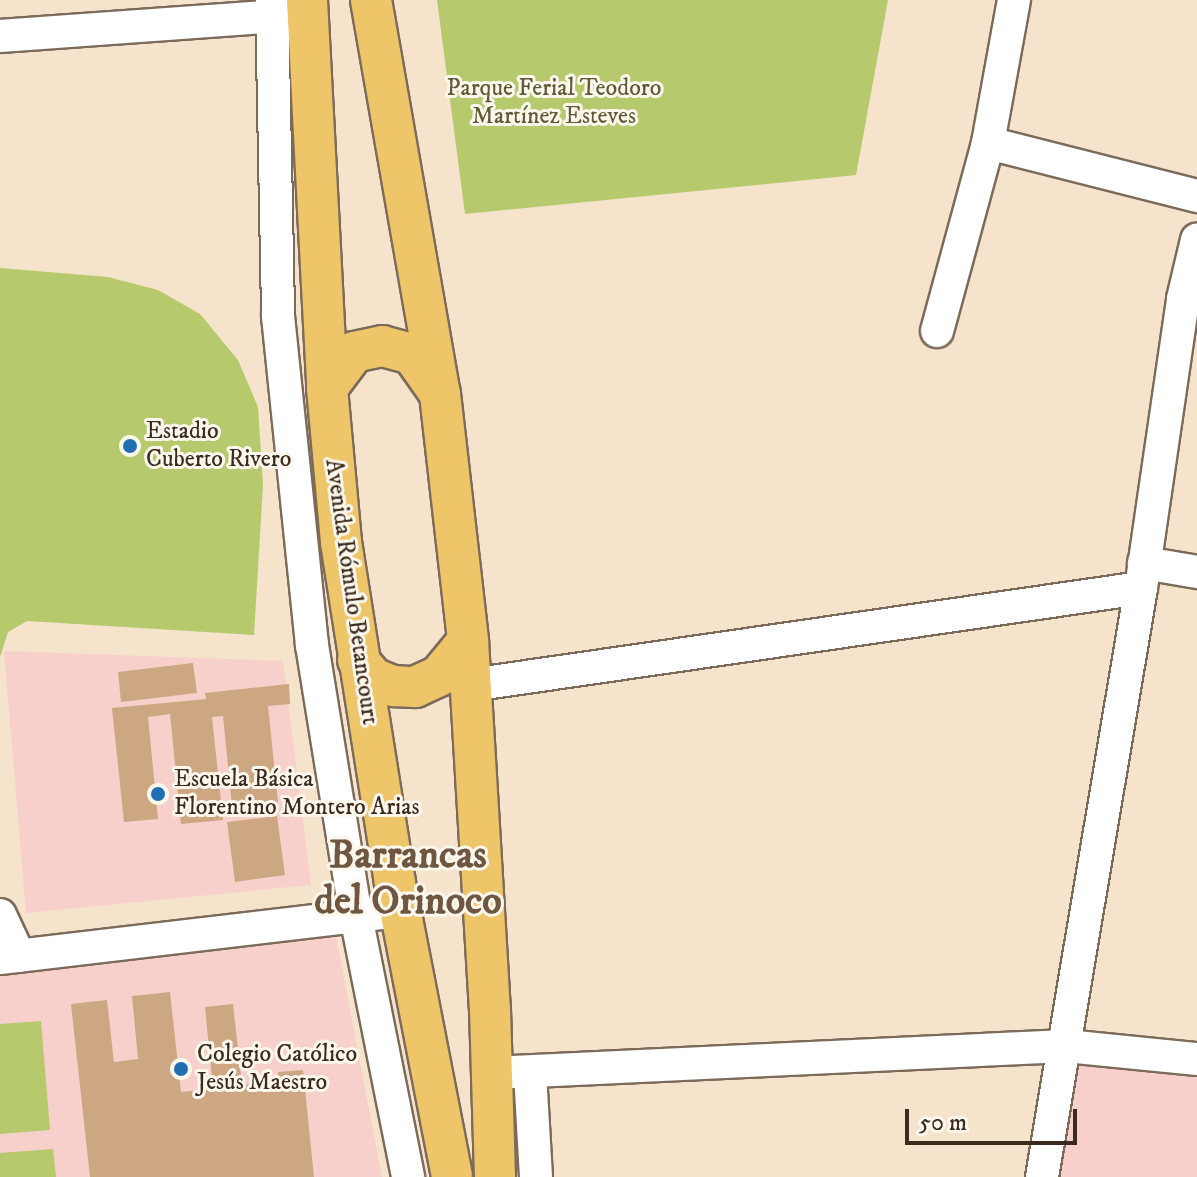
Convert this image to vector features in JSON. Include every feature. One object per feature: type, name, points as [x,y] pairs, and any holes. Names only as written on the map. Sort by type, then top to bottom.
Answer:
[{"type":"main road","points":[[371,0],[440,394],[468,641],[510,1073],[495,1177]]},
{"type":"main road","name":"Avenida Rómulo Betancourt","points":[[290,8],[341,542],[400,911],[452,1177]]},
{"type":"main road","points":[[327,388],[354,352],[382,346],[412,354],[440,394]]},
{"type":"main road","points":[[358,660],[373,678],[393,686],[415,687],[439,676],[468,641]]},
{"type":"street","points":[[937,331],[988,143],[1014,0]]},
{"type":"street","points":[[0,36],[290,8]]},
{"type":"street","name":"Avenida Rómulo Betancourt","points":[[290,8],[278,316],[312,645],[356,916],[408,1177]]},
{"type":"street","points":[[988,143],[1197,196]]},
{"type":"street","points":[[1042,1177],[1143,576],[1183,299],[1197,240]]},
{"type":"street","points":[[471,685],[1143,576],[1197,572]]},
{"type":"street","points":[[0,915],[10,957],[400,911]]},
{"type":"street","points":[[536,1177],[510,1073],[1066,1046],[1197,1059]]},
{"type":"shaded area","name":"Escuela Básica Florentino Montero Arias","points":[[4,651],[283,661],[311,885],[26,913]]},
{"type":"shaded area","name":"Colegio Católico Jesús Maestro","points":[[335,931],[382,1177],[0,1177],[0,960]]},
{"type":"shaded area","points":[[1079,1060],[1197,1071],[1197,1177],[1057,1177]]},
{"type":"green space","name":"Parque Ferial Teodoro Martínez Esteves","points":[[437,0],[888,0],[856,175],[465,214]]},
{"type":"green space","name":"Estadio Cuberto Rivero","points":[[0,268],[108,277],[158,290],[200,314],[238,360],[258,407],[263,485],[254,635],[27,621],[8,632],[0,657]]},
{"type":"green space","points":[[41,1021],[50,1130],[0,1134],[0,1024]]},
{"type":"green space","points":[[53,1149],[56,1177],[0,1177],[0,1153]]},
{"type":"building","points":[[193,663],[197,693],[121,702],[118,672]]},
{"type":"building","points":[[289,684],[290,704],[268,706],[279,811],[233,816],[223,716],[212,717],[223,820],[181,824],[170,714],[148,717],[158,819],[124,822],[112,708],[206,699],[205,693]]},
{"type":"building","points":[[277,816],[285,875],[235,882],[227,822]]},
{"type":"building","points":[[170,992],[181,1092],[213,1089],[205,1007],[233,1004],[242,1085],[279,1082],[278,1072],[303,1070],[314,1177],[90,1177],[71,1004],[107,1000],[114,1062],[138,1059],[132,996]]},
{"type":"place","name":"Estadio Cuberto Rivero","points":[[130,446]]},
{"type":"place","name":"Escuela Básica Florentino Montero Arias","points":[[158,794]]},
{"type":"place","name":"Colegio Católico Jesús Maestro","points":[[181,1069]]},
{"type":"district","name":"Barrancas del Orinoco","points":[[408,879]]}]
